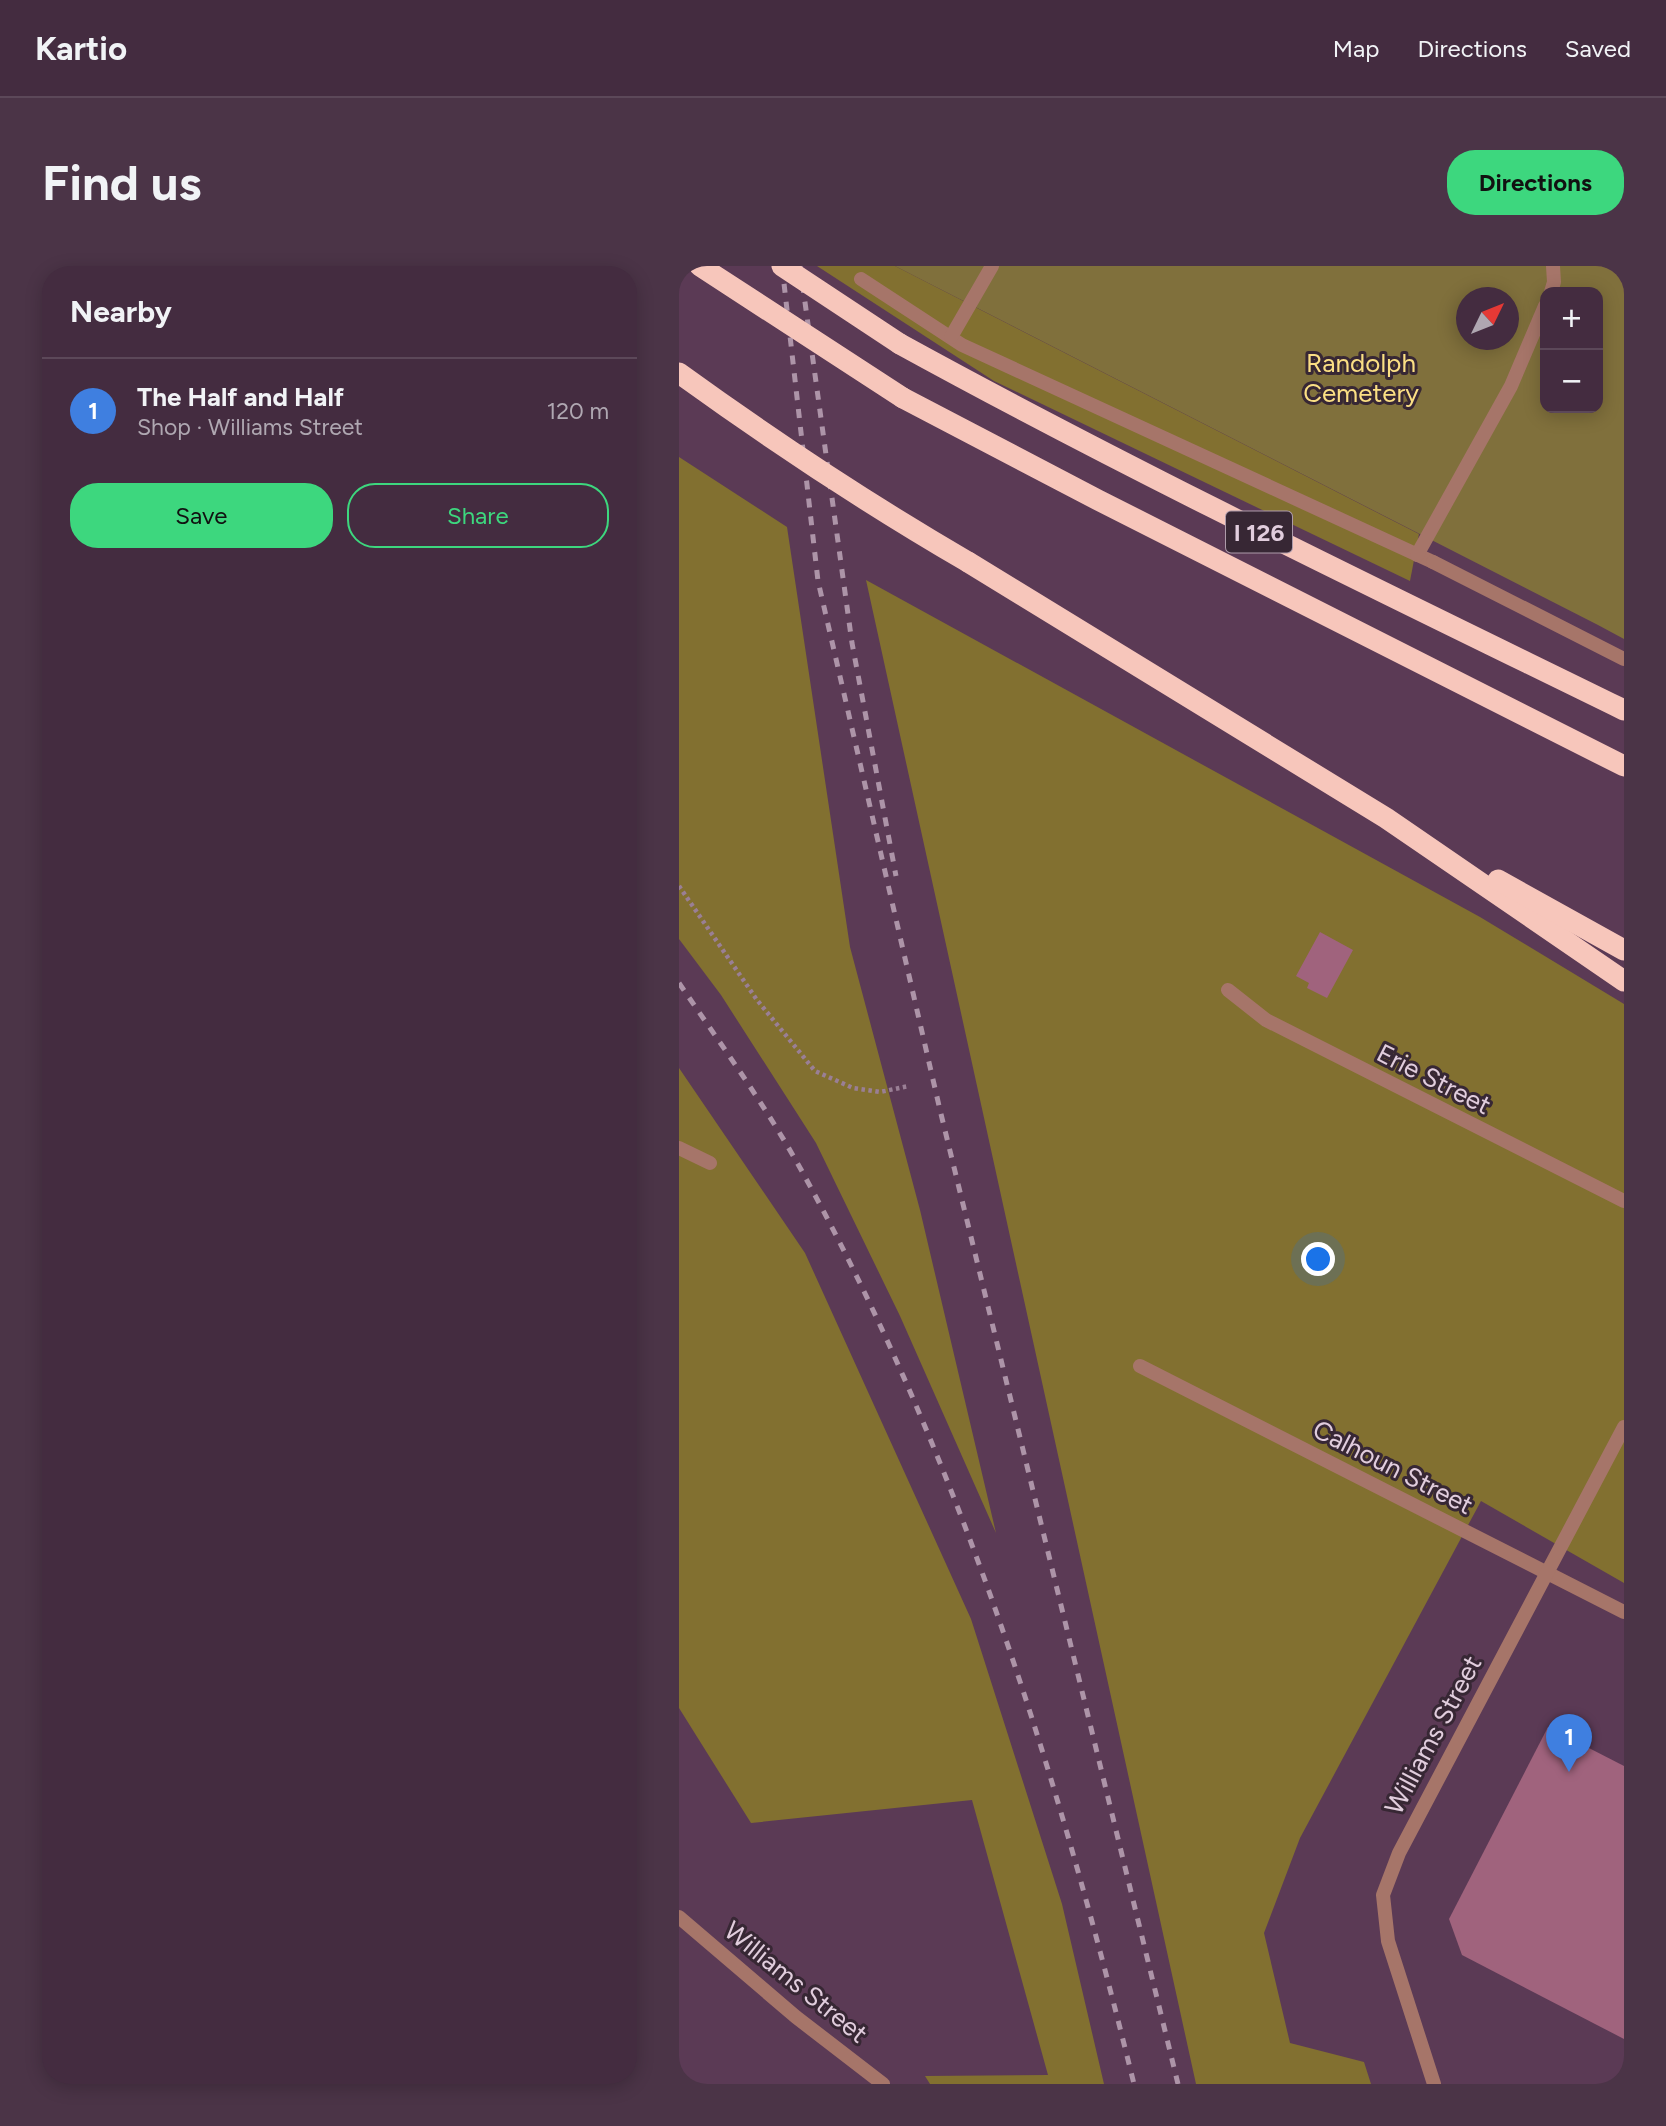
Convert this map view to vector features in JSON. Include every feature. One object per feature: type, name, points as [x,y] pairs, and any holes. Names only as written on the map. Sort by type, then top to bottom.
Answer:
[{"type":"highway","points":[[700,266],[903,398],[1098,500],[1624,766]]},
{"type":"highway","name":"I 126","points":[[782,266],[900,344],[1262,534],[1624,710]]},
{"type":"highway","points":[[679,373],[871,505],[1386,818],[1624,950]]},
{"type":"highway","points":[[1386,818],[1624,981]]},
{"type":"street","points":[[951,337],[992,266]]},
{"type":"street","points":[[1552,287],[1553,266]]},
{"type":"street","points":[[861,279],[951,337],[1433,562],[1624,659]]},
{"type":"street","points":[[1417,555],[1511,386],[1540,318]]},
{"type":"street","name":"Erie Street","points":[[1228,990],[1266,1020],[1624,1201]]},
{"type":"street","points":[[679,1147],[710,1163]]},
{"type":"street","name":"Calhoun Street","points":[[1140,1366],[1624,1612]]},
{"type":"street","name":"Williams Street","points":[[1434,2084],[1388,1941],[1383,1895],[1399,1853],[1624,1427]]},
{"type":"street","name":"Williams Street","points":[[679,1917],[796,2017],[883,2084]]},
{"type":"path","points":[[679,886],[757,1000],[815,1071],[853,1088],[880,1092],[909,1086]]},
{"type":"green space","name":"Randolph Cemetery","points":[[895,266],[1624,266],[1624,639],[1598,625]]},
{"type":"shaded area","points":[[817,266],[895,266],[1419,534],[1410,581],[994,381]]},
{"type":"shaded area","points":[[679,457],[787,527],[850,947],[920,1210],[996,1533],[900,1316],[816,1143],[721,995],[679,939]]},
{"type":"shaded area","points":[[866,580],[1480,917],[1624,1004],[1624,1583],[1481,1501],[1300,1838],[1264,1933],[1290,2043],[1364,2062],[1371,2084],[1196,2084]]},
{"type":"shaded area","points":[[679,1068],[805,1253],[971,1619],[1062,1904],[1104,2084],[930,2084],[925,2076],[1048,2075],[972,1800],[751,1823],[679,1708]]},
{"type":"building","points":[[1320,932],[1353,950],[1327,998],[1307,988],[1309,983],[1296,976]]},
{"type":"building","points":[[1548,1727],[1624,1766],[1624,2039],[1462,1955],[1449,1919]]},
{"type":"railway","points":[[782,266],[818,581],[940,1110],[1178,2084]]},
{"type":"railway","points":[[800,266],[852,643],[896,876]]},
{"type":"railway","points":[[679,983],[790,1150],[860,1283],[911,1393],[957,1505],[1037,1734],[1072,1850],[1134,2084]]},
{"type":"place","name":"The Half and Half","points":[[1569,1772]]}]
